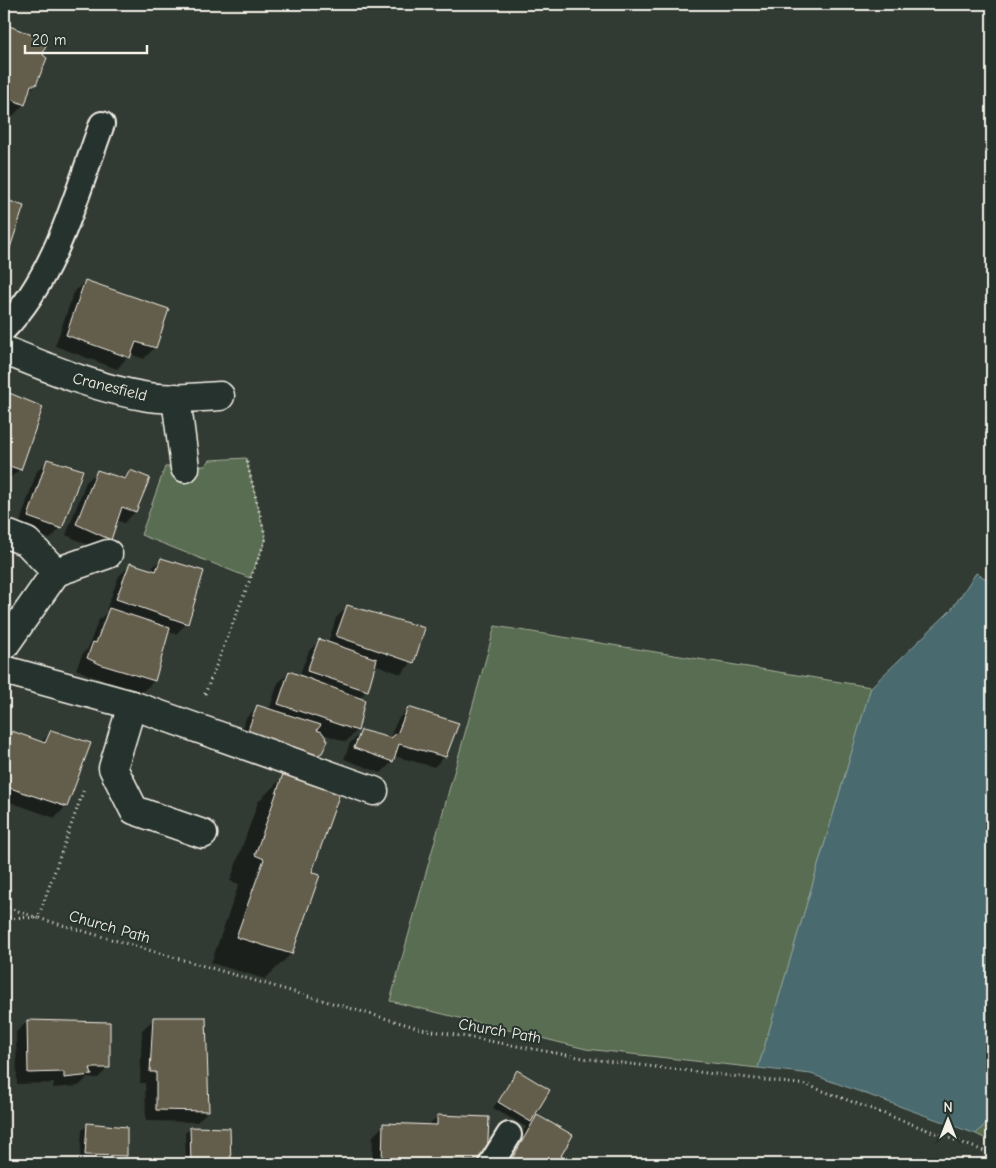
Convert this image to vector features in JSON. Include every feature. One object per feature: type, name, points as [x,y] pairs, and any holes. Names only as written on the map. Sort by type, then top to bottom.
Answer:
[{"type":"street","name":"Cranesfield","points":[[4,350],[68,376],[143,396],[176,398],[220,396]]},
{"type":"street","points":[[176,398],[185,468]]},
{"type":"street","points":[[17,530],[56,572]]},
{"type":"street","points":[[4,646],[56,572],[108,554]]},
{"type":"street","points":[[4,670],[132,704],[374,791]]},
{"type":"street","points":[[132,704],[114,768],[134,810],[203,834]]},
{"type":"lane","points":[[4,329],[23,309],[51,260],[102,124]]},
{"type":"lane","points":[[491,1164],[509,1135]]},
{"type":"path","points":[[192,727],[266,539],[246,458]]},
{"type":"path","points":[[4,906],[38,918],[85,785]]},
{"type":"path","name":"Church Path","points":[[4,917],[38,918],[422,1029],[589,1059],[807,1085],[992,1154]]},
{"type":"green space","points":[[246,458],[266,539],[250,578],[141,535],[165,467],[205,466],[210,460]]},
{"type":"green space","points":[[495,626],[871,687],[758,1068],[586,1049],[390,1001]]},
{"type":"green space","points":[[992,1117],[992,1142],[976,1134]]},
{"type":"water","points":[[976,573],[992,582],[992,1117],[976,1134],[811,1074],[758,1068],[871,687],[951,610]]},
{"type":"building","points":[[7,25],[47,41],[43,55],[47,58],[36,85],[31,85],[25,105],[4,96],[4,34]]},
{"type":"building","points":[[4,199],[24,206],[4,266]]},
{"type":"building","points":[[85,280],[169,309],[156,348],[136,342],[130,358],[66,335]]},
{"type":"building","points":[[7,392],[43,407],[21,470],[4,464],[4,399]]},
{"type":"building","points":[[47,459],[83,470],[62,529],[28,517]]},
{"type":"building","points":[[97,470],[125,479],[130,470],[150,478],[136,512],[122,507],[111,540],[76,524]]},
{"type":"building","points":[[161,558],[204,571],[188,624],[116,599],[130,563],[156,571]]},
{"type":"building","points":[[347,605],[425,628],[414,663],[336,636]]},
{"type":"building","points":[[109,608],[170,628],[155,681],[102,665],[87,658],[93,642],[96,643]]},
{"type":"building","points":[[319,639],[377,659],[368,691],[307,671]]},
{"type":"building","points":[[289,671],[365,700],[358,731],[278,704]]},
{"type":"building","points":[[257,705],[321,725],[317,730],[322,732],[328,741],[322,753],[316,756],[246,736]]},
{"type":"building","points":[[408,707],[459,723],[446,757],[399,744],[393,762],[354,748],[361,730],[391,738],[398,732]]},
{"type":"building","points":[[51,730],[91,743],[67,807],[4,786],[4,753],[12,731],[45,743]]},
{"type":"building","points":[[283,774],[340,793],[312,872],[320,875],[292,954],[236,937],[264,859],[255,855]]},
{"type":"building","points":[[153,1017],[206,1017],[209,1111],[156,1110],[156,1072],[150,1072]]},
{"type":"building","points":[[27,1020],[110,1022],[110,1068],[90,1068],[92,1075],[64,1078],[64,1072],[28,1073]]},
{"type":"building","points":[[517,1070],[550,1090],[531,1122],[498,1102]]},
{"type":"building","points":[[437,1115],[489,1117],[487,1162],[449,1160],[449,1164],[382,1164],[383,1123],[437,1125]]},
{"type":"building","points":[[537,1115],[573,1135],[561,1156],[576,1164],[509,1164]]},
{"type":"building","points":[[87,1123],[127,1127],[127,1156],[85,1155]]},
{"type":"building","points":[[190,1127],[230,1128],[231,1164],[191,1164]]}]
